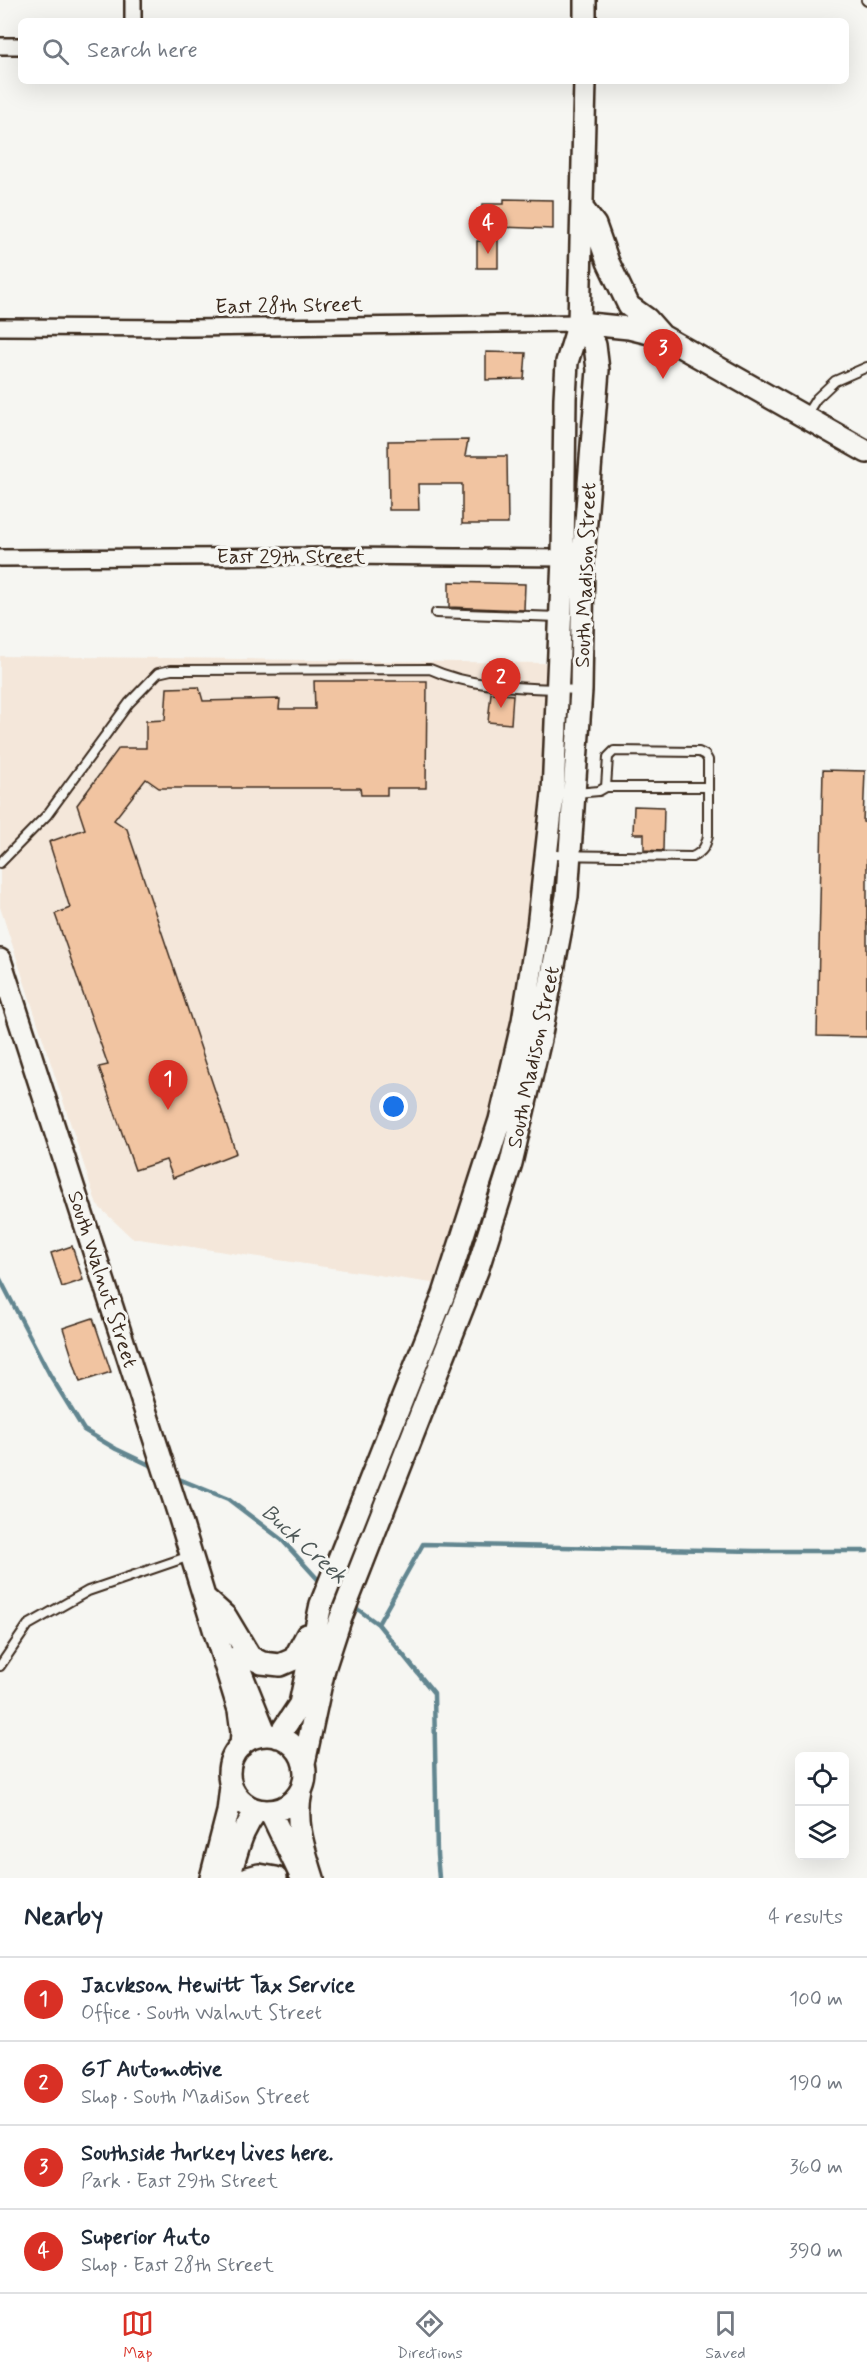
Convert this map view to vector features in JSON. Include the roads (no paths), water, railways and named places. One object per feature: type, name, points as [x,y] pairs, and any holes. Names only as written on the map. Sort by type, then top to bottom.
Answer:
[{"type":"main road","points":[[585,0],[585,18]]},
{"type":"main road","name":"South Madison Street","points":[[304,1763],[324,1669],[347,1602],[477,1271],[511,1163],[540,1039],[566,903],[581,690],[582,617],[573,558],[567,362],[579,323],[585,84]]},
{"type":"main road","points":[[582,208],[595,225],[608,262],[629,306],[648,319],[662,336]]},
{"type":"main road","points":[[579,323],[630,328],[662,336],[867,452]]},
{"type":"main road","name":"South Madison Street","points":[[272,1736],[300,1704],[325,1594],[444,1294],[497,1130],[523,1021],[538,927],[553,795],[561,617],[573,558],[598,370],[595,345],[579,323]]},
{"type":"main road","name":"South Walnut Street","points":[[0,960],[162,1461],[239,1710],[241,1746]]},
{"type":"main road","points":[[204,1598],[226,1617],[250,1657],[262,1663],[280,1665],[294,1659],[304,1643],[325,1594]]},
{"type":"main road","name":"South Walnut Street","points":[[204,1598],[272,1736]]},
{"type":"main road","points":[[211,1878],[228,1812],[231,1786],[230,1764],[241,1746],[248,1740],[272,1736],[294,1746],[304,1763],[304,1783],[297,1808],[299,1830],[313,1878]]},
{"type":"main road","points":[[231,1786],[237,1797],[246,1805],[264,1811],[282,1809],[293,1802],[301,1792]]},
{"type":"main road","points":[[228,1878],[245,1827],[264,1811]]},
{"type":"main road","points":[[264,1811],[302,1878]]},
{"type":"main road","points":[[248,1878],[259,1875],[276,1878]]},
{"type":"street","points":[[133,0],[133,18]]},
{"type":"street","points":[[0,46],[18,46]]},
{"type":"street","name":"East 28th Street","points":[[0,327],[191,328],[579,323]]},
{"type":"street","name":"East 29th Street","points":[[0,558],[337,556],[573,558]]},
{"type":"lane","points":[[805,416],[816,399],[835,381],[867,367]]},
{"type":"lane","points":[[436,613],[582,617]]},
{"type":"lane","points":[[0,863],[47,815],[129,703],[158,673],[171,669],[430,669],[448,677],[482,684],[581,690]]},
{"type":"lane","points":[[546,855],[692,856],[699,854],[706,846],[708,760],[705,755],[699,752],[614,751],[608,757],[606,787]]},
{"type":"lane","points":[[574,794],[599,791],[606,787],[708,787]]},
{"type":"lane","points":[[0,1666],[28,1625],[88,1591],[191,1556]]},
{"type":"waterway","name":"Buck Creek","points":[[0,1279],[50,1375],[84,1430],[116,1449],[156,1468]]},
{"type":"waterway","name":"Buck Creek","points":[[174,1477],[228,1499],[282,1540],[323,1585]]},
{"type":"waterway","points":[[378,1624],[423,1544],[867,1551]]},
{"type":"waterway","name":"Buck Creek","points":[[352,1605],[378,1624],[434,1693],[439,1878]]},
{"type":"place","name":"Superior Auto","points":[[488,254]]},
{"type":"place","name":"Southside turkey lives here.","points":[[663,379]]},
{"type":"place","name":"GT Automotive","points":[[501,708]]},
{"type":"place","name":"Jacvkson Hewitt Tax Service","points":[[168,1110]]}]
